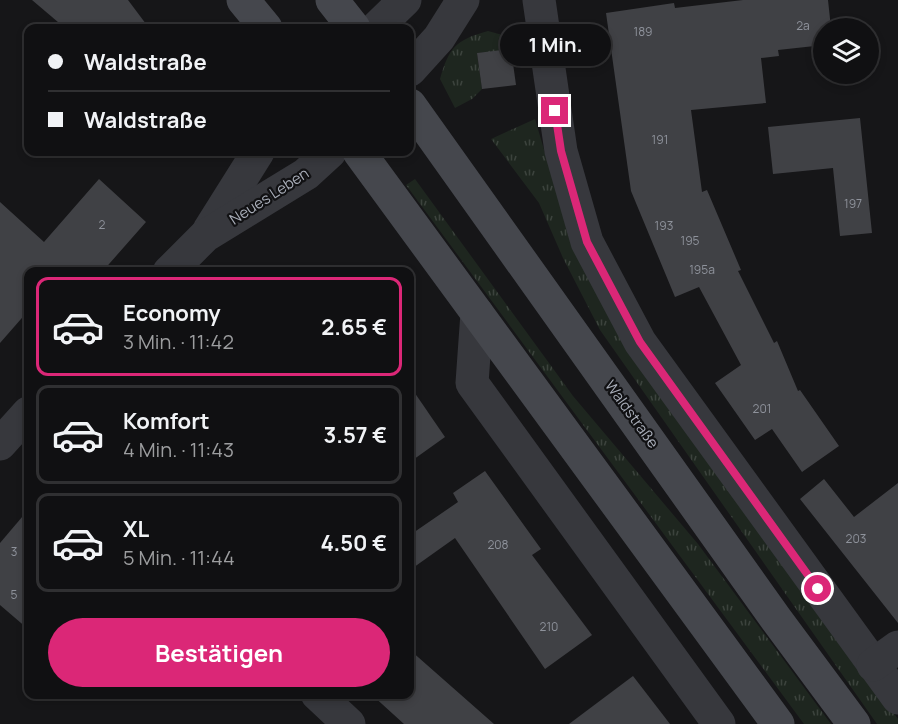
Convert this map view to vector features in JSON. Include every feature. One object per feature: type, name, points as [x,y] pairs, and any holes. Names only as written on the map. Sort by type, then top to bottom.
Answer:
[{"type":"main road","points":[[332,0],[351,24]]},
{"type":"main road","name":"Waldstraße","points":[[414,111],[854,724]]},
{"type":"main road","points":[[362,156],[778,724]]},
{"type":"street","points":[[380,24],[405,0]]},
{"type":"street","points":[[414,66],[439,38],[463,0]]},
{"type":"street","points":[[538,0],[561,151],[587,242],[640,342],[886,656],[898,698]]},
{"type":"street","name":"Neues Leben","points":[[205,237],[256,156]]},
{"type":"street","name":"Neues Leben","points":[[174,267],[205,237],[306,174],[326,156]]},
{"type":"street","points":[[477,313],[472,383],[720,724]]},
{"type":"street","points":[[322,699],[349,724]]},
{"type":"green space","points":[[488,31],[506,36],[523,49],[477,53],[482,89],[472,99],[455,108],[440,79],[450,53],[461,42]]},
{"type":"green space","points":[[535,119],[545,153],[613,326],[898,719],[898,724],[877,724],[600,330],[563,258],[539,203],[491,139]]},
{"type":"green space","points":[[415,179],[573,396],[698,544],[831,724],[804,724],[406,185]]},
{"type":"building","points":[[32,0],[128,0],[146,24],[60,24]]},
{"type":"building","points":[[743,0],[828,0],[830,18],[813,18],[813,46],[778,50],[779,56],[761,58],[766,103],[691,110],[702,192],[707,190],[741,270],[738,271],[774,343],[777,341],[798,391],[800,390],[839,446],[802,472],[772,429],[755,440],[715,383],[741,365],[699,287],[675,297],[631,191],[606,13],[674,3],[675,8]]},
{"type":"building","points":[[511,49],[516,85],[482,89],[477,53]]},
{"type":"building","points":[[860,118],[872,233],[840,236],[833,168],[773,174],[768,127]]},
{"type":"building","points":[[99,179],[146,222],[106,267],[24,267],[24,316],[0,343],[0,202],[44,242]]},
{"type":"building","points":[[414,392],[445,437],[414,459]]},
{"type":"building","points":[[485,471],[541,549],[532,555],[592,635],[545,669],[455,538],[414,567],[414,532],[458,502],[453,493]]},
{"type":"building","points":[[824,479],[854,517],[898,483],[898,623],[800,499]]},
{"type":"building","points":[[24,515],[24,626],[0,605],[0,543]]},
{"type":"building","points":[[414,654],[494,724],[404,724],[376,699],[414,699]]},
{"type":"building","points":[[633,676],[670,724],[569,724]]},
{"type":"route","points":[[555,111],[561,151],[587,242],[640,342],[818,589]]}]
